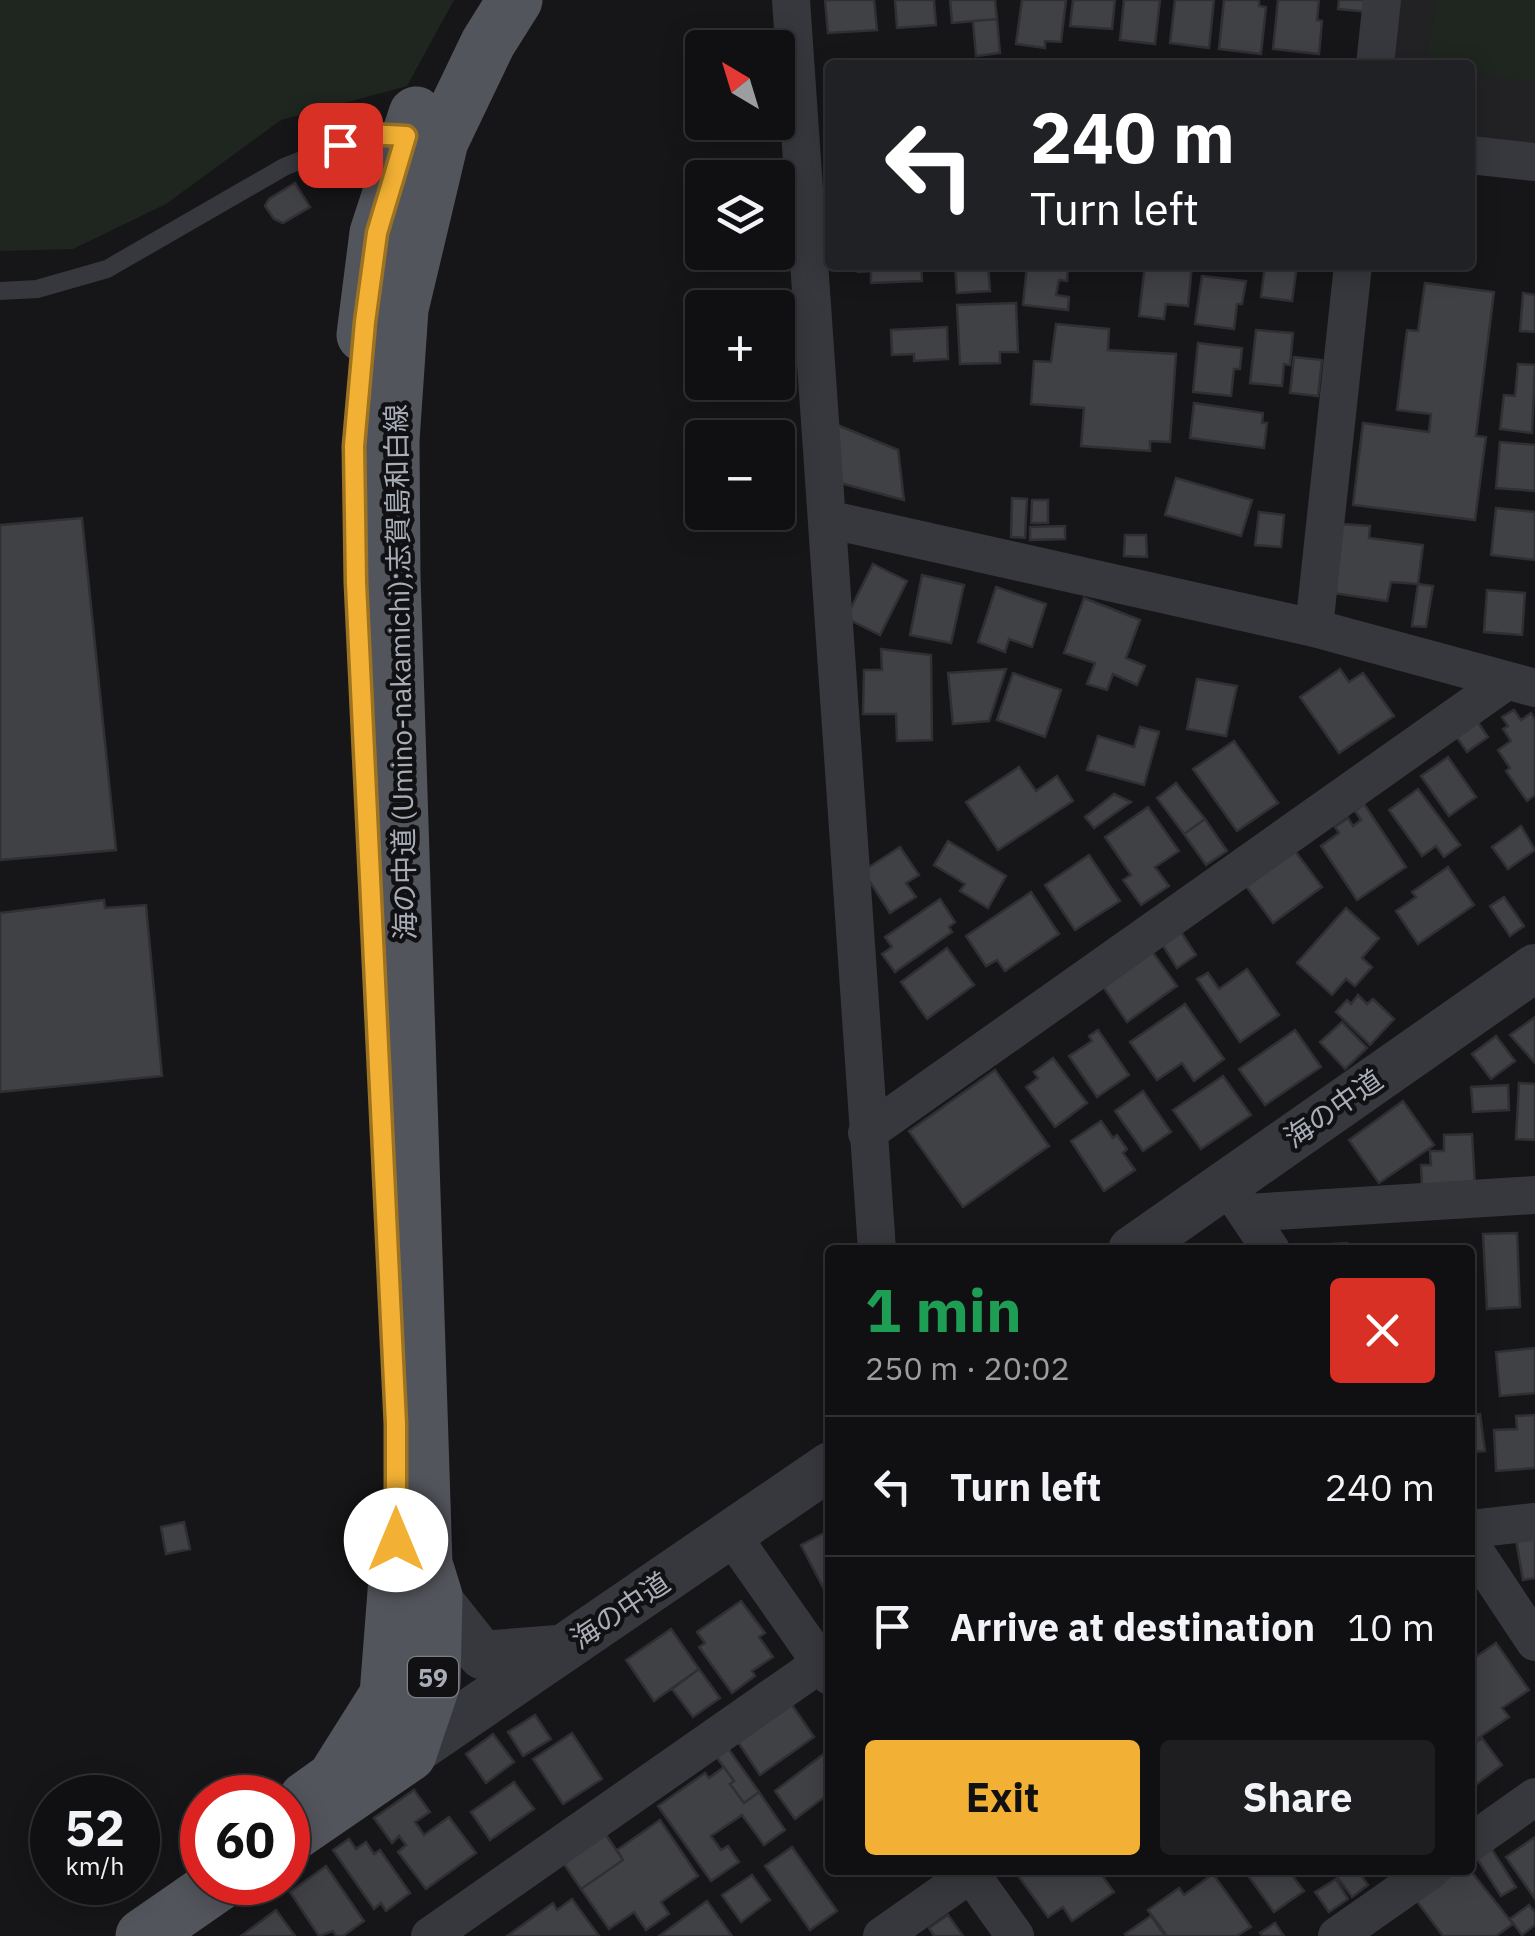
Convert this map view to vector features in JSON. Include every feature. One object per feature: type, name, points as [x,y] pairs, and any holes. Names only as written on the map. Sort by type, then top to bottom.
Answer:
[{"type":"main road","name":"海の中道 (Umino-nakamichi);志賀島和白線","points":[[409,1754],[433,1682],[435,1596],[425,1564],[424,1544],[392,440],[402,309],[424,138],[450,34],[472,0]]},
{"type":"main road","name":"海の中道 (Umino-nakamichi);志賀島和白線","points":[[310,1796],[334,1779],[387,1695],[396,1579],[396,1424],[356,583],[354,446],[377,233],[424,138],[515,0]]},
{"type":"main road","points":[[310,1822],[409,1754]]},
{"type":"main road","points":[[156,1927],[180,1899]]},
{"type":"main road","points":[[156,1927],[188,1905]]},
{"type":"street","points":[[791,0],[813,73],[827,518],[877,1245]]},
{"type":"street","points":[[1376,60],[1382,0]]},
{"type":"street","points":[[1475,156],[1535,162]]},
{"type":"street","points":[[1314,628],[1352,270]]},
{"type":"street","points":[[827,518],[1314,628],[1520,685]]},
{"type":"street","points":[[867,1132],[1520,685]]},
{"type":"street","name":"海の中道","points":[[1142,1245],[1236,1198],[1535,968]]},
{"type":"street","points":[[1236,1198],[1535,1196]]},
{"type":"street","points":[[1236,1198],[1268,1245]]},
{"type":"street","name":"海の中道","points":[[409,1754],[825,1470]]},
{"type":"street","points":[[1475,1528],[1535,1522]]},
{"type":"street","points":[[732,1536],[825,1662]]},
{"type":"street","points":[[1475,1552],[1535,1642]]},
{"type":"street","points":[[435,1596],[482,1654],[528,1654],[562,1648]]},
{"type":"street","points":[[430,1936],[825,1666]]},
{"type":"street","points":[[1475,1839],[1535,1797]]},
{"type":"street","points":[[882,1936],[966,1875]]},
{"type":"street","points":[[975,1875],[1015,1936]]},
{"type":"street","points":[[1337,1936],[1424,1875]]},
{"type":"lane","points":[[0,291],[37,289],[108,269],[284,167],[367,134],[424,138]]},
{"type":"shaded area","points":[[0,0],[454,0],[407,86],[281,120],[166,204],[73,249],[0,251]]},
{"type":"shaded area","points":[[1395,0],[1535,0],[1535,149],[1475,142],[1475,60],[1388,60]]},
{"type":"shaded area","points":[[1436,0],[1535,0],[1535,82],[1475,73],[1475,60],[1427,60]]},
{"type":"building","points":[[825,0],[874,0],[877,30],[828,33]]},
{"type":"building","points":[[895,0],[934,0],[936,25],[897,28]]},
{"type":"building","points":[[950,0],[995,0],[997,19],[952,23]]},
{"type":"building","points":[[1022,0],[1066,0],[1061,42],[1045,41],[1045,48],[1016,44]]},
{"type":"building","points":[[1073,0],[1115,0],[1112,29],[1070,26]]},
{"type":"building","points":[[1124,0],[1160,0],[1155,44],[1120,40]]},
{"type":"building","points":[[1175,0],[1214,0],[1209,48],[1170,43]]},
{"type":"building","points":[[1224,0],[1259,0],[1259,6],[1266,7],[1261,54],[1219,49]]},
{"type":"building","points":[[1278,0],[1319,0],[1319,54],[1273,49]]},
{"type":"building","points":[[1339,0],[1371,0],[1370,12],[1338,9]]},
{"type":"building","points":[[997,19],[1000,53],[976,56],[973,21]]},
{"type":"building","points":[[295,183],[310,207],[283,223],[274,219],[265,206],[269,199]]},
{"type":"building","points":[[858,270],[921,270],[922,281],[871,283],[871,271]]},
{"type":"building","points":[[955,270],[988,270],[990,291],[957,293]]},
{"type":"building","points":[[1026,270],[1068,270],[1067,281],[1059,280],[1056,295],[1069,297],[1068,310],[1023,305]]},
{"type":"building","points":[[1144,270],[1192,270],[1188,306],[1166,304],[1164,319],[1139,316]]},
{"type":"building","points":[[1264,270],[1296,270],[1292,301],[1261,297]]},
{"type":"building","points":[[1202,276],[1246,281],[1242,304],[1237,304],[1234,329],[1195,324]]},
{"type":"building","points":[[1425,283],[1494,292],[1476,436],[1486,437],[1475,520],[1353,505],[1363,423],[1429,432],[1431,414],[1397,410],[1407,330],[1418,331]]},
{"type":"building","points":[[1523,293],[1535,295],[1535,332],[1520,331]]},
{"type":"building","points":[[1016,303],[1018,352],[1000,352],[1000,363],[960,364],[957,305]]},
{"type":"building","points":[[1056,324],[1109,329],[1108,350],[1176,354],[1170,442],[1150,441],[1150,451],[1081,446],[1084,408],[1031,404],[1034,361],[1051,362]]},
{"type":"building","points":[[947,327],[948,359],[914,361],[914,354],[892,355],[891,330]]},
{"type":"building","points":[[1256,330],[1293,333],[1290,365],[1284,364],[1282,386],[1250,383]]},
{"type":"building","points":[[1198,343],[1242,348],[1240,369],[1234,369],[1231,396],[1193,392]]},
{"type":"building","points":[[1294,357],[1322,360],[1318,396],[1290,393]]},
{"type":"building","points":[[1518,364],[1535,365],[1532,433],[1500,429],[1504,395],[1515,396]]},
{"type":"building","points":[[1194,403],[1263,413],[1262,423],[1267,423],[1264,448],[1190,438]]},
{"type":"building","points":[[835,424],[898,450],[904,500],[840,483]]},
{"type":"building","points":[[1500,442],[1535,445],[1535,491],[1496,488]]},
{"type":"building","points":[[1176,478],[1252,500],[1241,536],[1165,515]]},
{"type":"building","points":[[1012,498],[1027,499],[1025,538],[1011,537]]},
{"type":"building","points":[[1032,500],[1048,500],[1048,523],[1031,523]]},
{"type":"building","points":[[1496,508],[1535,512],[1535,560],[1491,555]]},
{"type":"building","points":[[1259,512],[1284,515],[1281,547],[1255,545]]},
{"type":"building","points":[[82,518],[116,850],[0,860],[0,525]]},
{"type":"building","points":[[1341,524],[1370,526],[1369,538],[1423,545],[1418,584],[1391,582],[1387,601],[1333,593]]},
{"type":"building","points":[[1065,526],[1065,539],[1030,540],[1030,527]]},
{"type":"building","points":[[1125,535],[1146,535],[1147,557],[1124,556]]},
{"type":"building","points":[[873,564],[907,581],[880,635],[846,618]]},
{"type":"building","points":[[922,575],[964,585],[951,643],[910,635]]},
{"type":"building","points":[[1418,584],[1433,586],[1426,627],[1412,626]]},
{"type":"building","points":[[996,587],[1046,604],[1032,647],[1009,639],[1005,652],[978,642]]},
{"type":"building","points":[[1487,590],[1525,593],[1522,635],[1484,632]]},
{"type":"building","points":[[1084,598],[1140,620],[1126,658],[1145,666],[1137,685],[1113,674],[1107,690],[1087,684],[1095,663],[1064,653]]},
{"type":"building","points":[[881,649],[931,655],[932,740],[897,741],[896,714],[863,714],[864,670],[882,670]]},
{"type":"building","points":[[1006,669],[989,721],[953,724],[948,673]]},
{"type":"building","points":[[1340,669],[1349,682],[1363,673],[1394,716],[1339,753],[1300,697]]},
{"type":"building","points":[[1013,673],[1061,690],[1045,737],[997,720]]},
{"type":"building","points":[[1197,679],[1237,686],[1226,736],[1187,729]]},
{"type":"building","points":[[1514,710],[1521,720],[1531,713],[1535,720],[1535,795],[1527,801],[1506,771],[1510,768],[1498,750],[1511,741],[1503,729],[1508,726],[1502,717]]},
{"type":"building","points":[[1477,721],[1488,737],[1467,752],[1456,736]]},
{"type":"building","points":[[1140,727],[1159,732],[1144,785],[1087,770],[1098,736],[1134,747]]},
{"type":"building","points":[[1234,741],[1278,803],[1237,831],[1193,769]]},
{"type":"building","points":[[1448,757],[1476,797],[1449,816],[1421,776]]},
{"type":"building","points":[[1019,767],[1036,791],[1057,776],[1073,801],[998,850],[966,802]]},
{"type":"building","points":[[1176,783],[1205,819],[1184,834],[1157,798]]},
{"type":"building","points":[[1418,789],[1460,845],[1444,857],[1436,846],[1422,856],[1389,810]]},
{"type":"building","points":[[1114,794],[1131,802],[1094,828],[1085,817]]},
{"type":"building","points":[[1364,804],[1406,867],[1357,900],[1321,846],[1339,833],[1335,827],[1348,818],[1353,826],[1361,820],[1355,811]]},
{"type":"building","points":[[1148,807],[1179,851],[1155,867],[1169,886],[1141,905],[1123,880],[1131,875],[1105,837]]},
{"type":"building","points":[[1205,819],[1227,851],[1206,865],[1184,834]]},
{"type":"building","points":[[1521,826],[1535,850],[1508,869],[1492,847]]},
{"type":"building","points":[[948,841],[1006,876],[988,908],[960,891],[965,884],[934,865]]},
{"type":"building","points":[[900,847],[919,875],[906,883],[916,897],[890,913],[863,871]]},
{"type":"building","points":[[1295,851],[1322,887],[1273,923],[1246,886]]},
{"type":"building","points":[[1089,855],[1120,901],[1075,930],[1045,885]]},
{"type":"building","points":[[1448,867],[1474,905],[1418,944],[1396,911],[1416,897],[1412,892]]},
{"type":"building","points":[[1031,892],[1059,934],[1005,971],[997,960],[986,966],[966,936]]},
{"type":"building","points":[[1504,897],[1524,926],[1510,936],[1490,906]]},
{"type":"building","points":[[940,899],[955,922],[949,927],[952,932],[895,972],[882,954],[892,947],[885,937]]},
{"type":"building","points":[[104,900],[105,908],[146,905],[162,1076],[0,1092],[0,913]]},
{"type":"building","points":[[1346,908],[1379,938],[1362,958],[1372,967],[1355,986],[1346,979],[1332,995],[1297,963]]},
{"type":"building","points":[[1179,929],[1196,955],[1177,968],[1160,941]]},
{"type":"building","points":[[1149,947],[1177,986],[1127,1022],[1100,982]]},
{"type":"building","points":[[947,948],[974,985],[927,1019],[901,982]]},
{"type":"building","points":[[1247,969],[1279,1015],[1240,1042],[1197,979],[1208,973],[1219,989]]},
{"type":"building","points":[[1358,995],[1367,1004],[1373,999],[1394,1019],[1370,1045],[1336,1012]]},
{"type":"building","points":[[1185,1004],[1224,1059],[1194,1081],[1182,1063],[1157,1080],[1130,1042]]},
{"type":"building","points":[[1535,1017],[1535,1063],[1510,1035]]},
{"type":"building","points":[[1342,1022],[1367,1048],[1345,1069],[1320,1042]]},
{"type":"building","points":[[1098,1030],[1129,1075],[1097,1097],[1069,1056],[1092,1041],[1089,1036]]},
{"type":"building","points":[[1295,1030],[1321,1067],[1265,1105],[1239,1069]]},
{"type":"building","points":[[1496,1036],[1515,1061],[1491,1079],[1472,1054]]},
{"type":"building","points":[[1053,1058],[1087,1103],[1055,1127],[1026,1087],[1038,1078],[1034,1072]]},
{"type":"building","points":[[995,1070],[1049,1146],[963,1207],[909,1131]]},
{"type":"building","points":[[1223,1076],[1251,1115],[1201,1149],[1173,1110]]},
{"type":"building","points":[[1519,1083],[1535,1084],[1535,1140],[1516,1139]]},
{"type":"building","points":[[1508,1085],[1509,1110],[1473,1112],[1471,1087]]},
{"type":"building","points":[[1143,1091],[1171,1132],[1143,1151],[1115,1111]]},
{"type":"building","points":[[1403,1101],[1434,1145],[1379,1183],[1349,1140]]},
{"type":"building","points":[[1101,1121],[1127,1149],[1123,1153],[1135,1170],[1104,1191],[1071,1141]]},
{"type":"building","points":[[1472,1134],[1475,1186],[1422,1188],[1421,1165],[1431,1165],[1430,1151],[1444,1151],[1444,1135]]},
{"type":"building","points":[[1517,1233],[1520,1307],[1487,1309],[1483,1234]]},
{"type":"building","points":[[1535,1348],[1535,1393],[1500,1396],[1496,1352]]},
{"type":"building","points":[[1475,1414],[1480,1414],[1485,1451],[1475,1452]]},
{"type":"building","points":[[1535,1415],[1535,1468],[1496,1471],[1494,1430],[1517,1429],[1516,1416]]},
{"type":"building","points":[[184,1522],[190,1549],[166,1554],[161,1527]]},
{"type":"building","points":[[1535,1531],[1535,1578],[1523,1580],[1515,1534]]},
{"type":"building","points":[[825,1533],[825,1591],[801,1545]]},
{"type":"building","points":[[741,1601],[765,1633],[759,1637],[773,1657],[752,1671],[755,1676],[732,1693],[699,1647],[705,1643],[697,1632]]},
{"type":"building","points":[[671,1629],[699,1669],[654,1701],[626,1660]]},
{"type":"building","points":[[1496,1643],[1529,1690],[1502,1708],[1509,1717],[1475,1740],[1475,1658]]},
{"type":"building","points":[[699,1669],[720,1698],[693,1717],[672,1689]]},
{"type":"building","points":[[792,1705],[814,1737],[760,1775],[738,1742]]},
{"type":"building","points":[[535,1715],[551,1739],[523,1756],[508,1732]]},
{"type":"building","points":[[572,1733],[602,1779],[563,1804],[533,1759]]},
{"type":"building","points":[[493,1734],[514,1762],[486,1783],[466,1754]]},
{"type":"building","points":[[1482,1738],[1502,1765],[1475,1785],[1475,1743]]},
{"type":"building","points":[[727,1747],[759,1792],[744,1803],[715,1755]]},
{"type":"building","points":[[825,1753],[825,1797],[795,1819],[775,1791]]},
{"type":"building","points":[[724,1767],[734,1781],[730,1784],[744,1803],[759,1792],[785,1830],[764,1845],[742,1815],[711,1836],[721,1850],[728,1846],[739,1862],[711,1881],[658,1806],[705,1773],[709,1778]]},
{"type":"building","points":[[514,1782],[534,1809],[490,1840],[471,1812]]},
{"type":"building","points":[[414,1790],[430,1812],[415,1822],[424,1835],[449,1817],[476,1853],[426,1889],[398,1852],[406,1845],[399,1836],[392,1843],[374,1818]]},
{"type":"building","points":[[660,1820],[698,1876],[661,1902],[669,1914],[646,1930],[634,1912],[609,1929],[581,1889],[623,1860],[617,1850]]},
{"type":"building","points":[[604,1832],[623,1860],[581,1889],[562,1861]]},
{"type":"building","points":[[1535,1837],[1535,1899],[1506,1857]]},
{"type":"building","points":[[349,1839],[356,1849],[366,1842],[374,1854],[380,1850],[410,1893],[386,1911],[381,1903],[374,1909],[333,1850]]},
{"type":"building","points":[[792,1847],[837,1911],[810,1930],[765,1866]]},
{"type":"building","points":[[1491,1848],[1516,1887],[1501,1896],[1476,1857]]},
{"type":"building","points":[[326,1866],[364,1921],[343,1936],[336,1936],[333,1931],[319,1936],[299,1905],[310,1905],[310,1878]]},
{"type":"building","points":[[752,1875],[770,1900],[741,1922],[722,1895]]},
{"type":"building","points":[[1018,1875],[1102,1875],[1114,1892],[1072,1921],[1063,1907],[1048,1917]]},
{"type":"building","points":[[1214,1875],[1251,1927],[1237,1936],[1167,1936],[1148,1910],[1179,1888],[1184,1895]]},
{"type":"building","points":[[1248,1875],[1292,1875],[1304,1891],[1274,1912]]},
{"type":"building","points":[[1336,1875],[1361,1875],[1368,1885],[1352,1897]]},
{"type":"building","points":[[1451,1875],[1474,1875],[1513,1924],[1496,1936],[1443,1936],[1416,1900]]},
{"type":"building","points":[[1336,1879],[1348,1899],[1329,1912],[1315,1892]]},
{"type":"building","points":[[572,1899],[599,1936],[507,1936],[553,1903],[557,1910]]},
{"type":"building","points":[[707,1901],[732,1936],[659,1936]]},
{"type":"building","points":[[1529,1905],[1535,1912],[1535,1925],[1522,1935],[1510,1919]]},
{"type":"building","points":[[276,1910],[295,1936],[241,1936]]},
{"type":"building","points":[[948,1915],[963,1936],[934,1936],[929,1928]]},
{"type":"building","points":[[1151,1916],[1165,1936],[1126,1936],[1125,1934]]},
{"type":"building","points":[[1275,1923],[1284,1936],[1260,1933]]},
{"type":"route","points":[[340,145],[367,134],[406,136],[377,233],[354,446],[356,583],[396,1424],[396,1540]]}]
